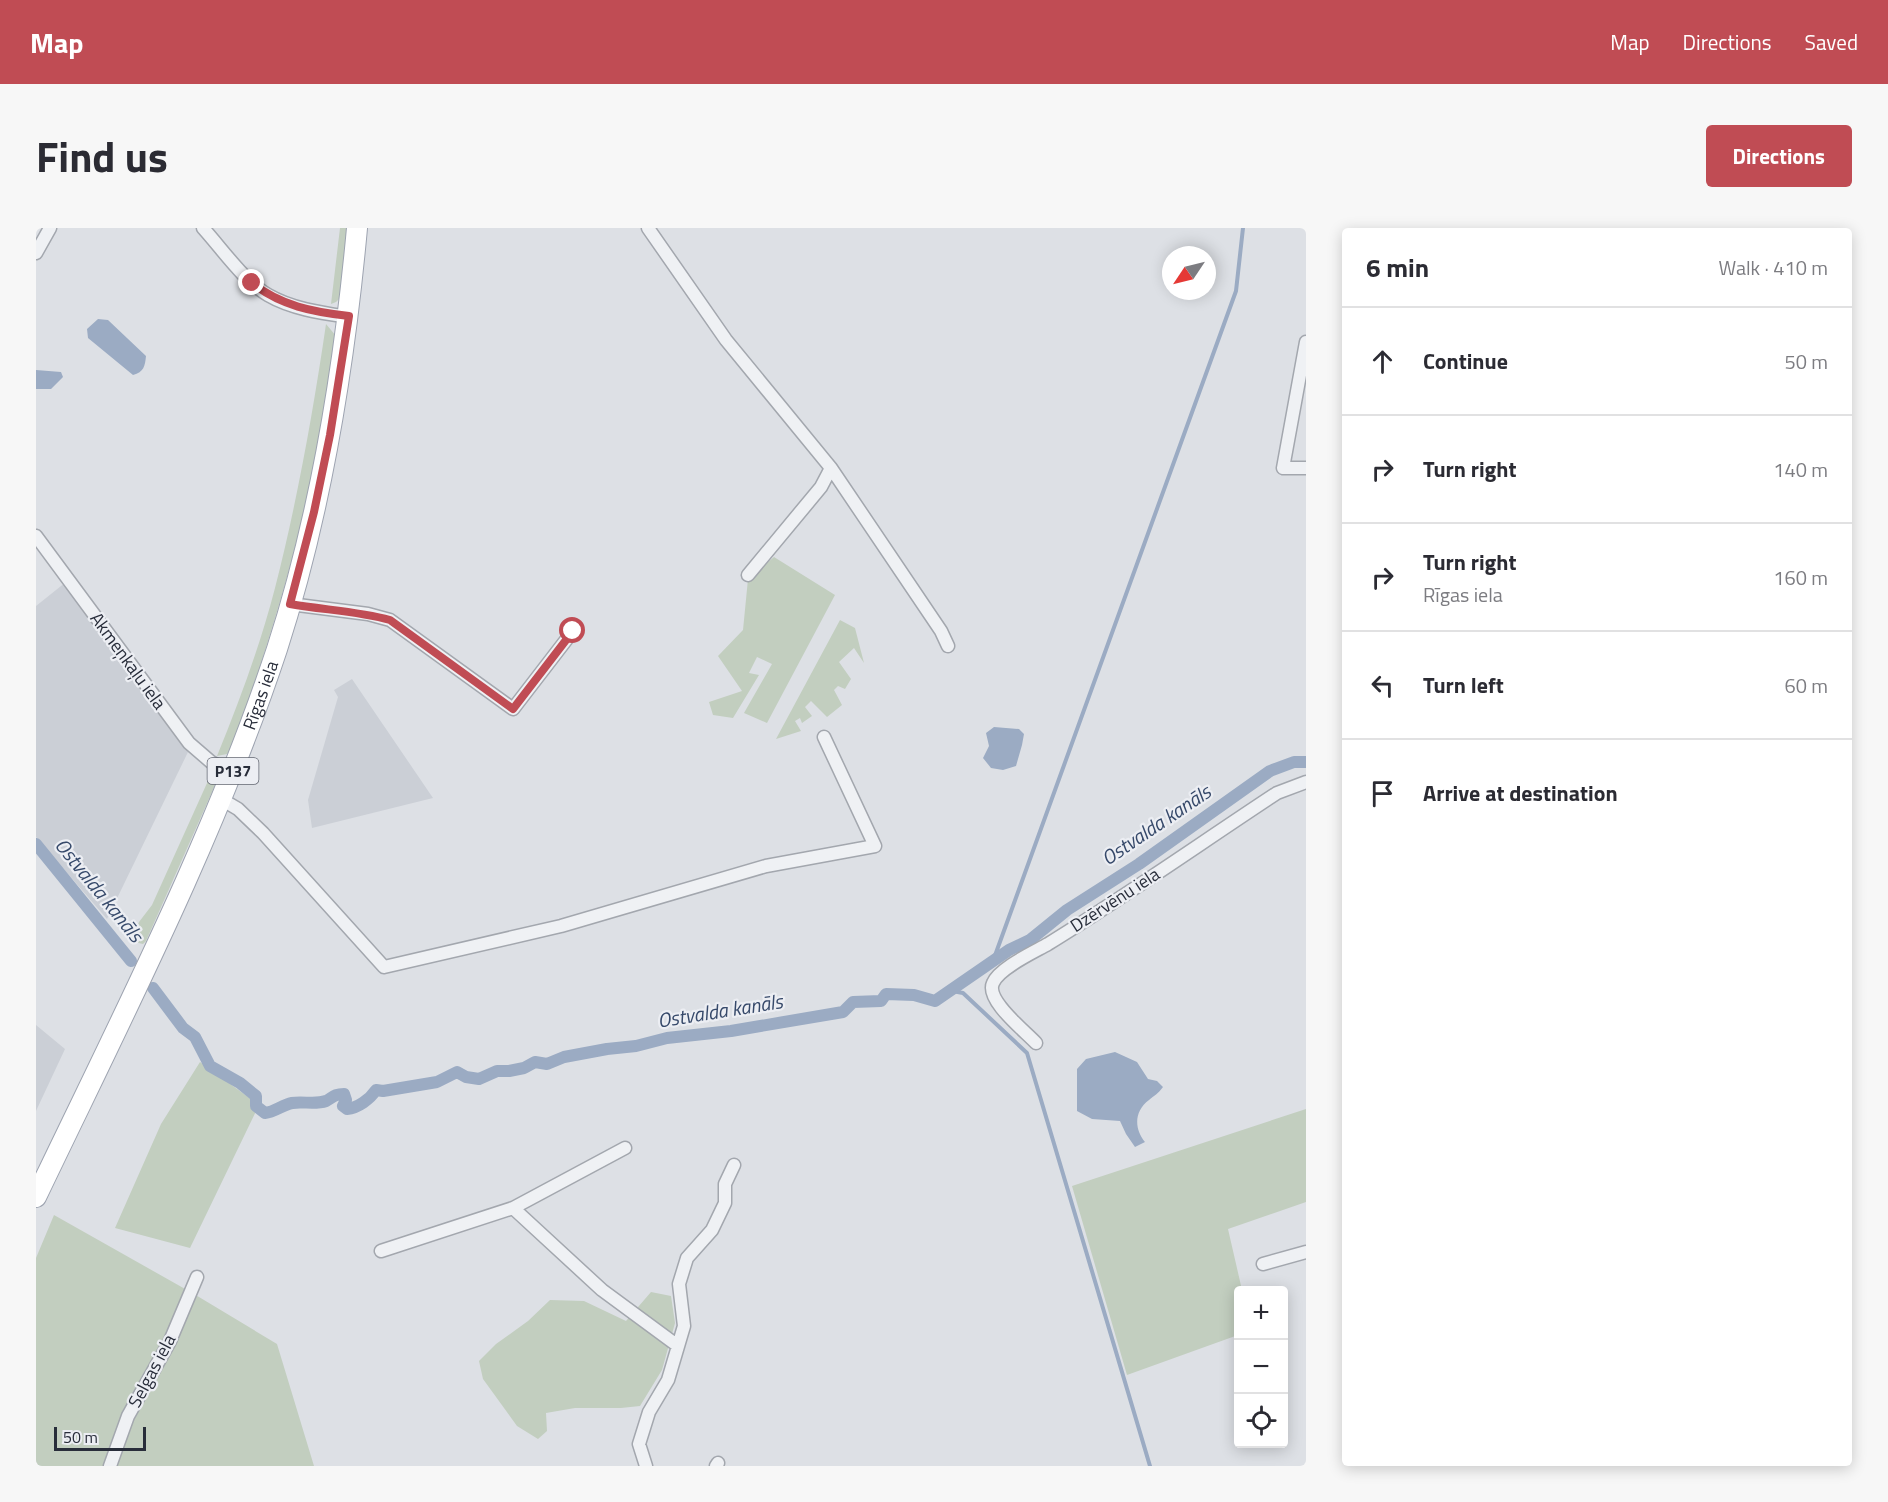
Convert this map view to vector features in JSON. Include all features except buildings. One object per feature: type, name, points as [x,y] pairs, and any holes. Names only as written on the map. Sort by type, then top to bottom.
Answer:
[{"type":"main road","name":"Rīgas iela","points":[[36,1197],[170,914],[221,800],[276,649],[314,512],[330,435],[349,316],[357,228]]},
{"type":"street","points":[[36,253],[50,228]]},
{"type":"street","points":[[204,228],[252,283],[267,295],[288,305],[324,314],[349,316]]},
{"type":"street","points":[[648,228],[726,340],[831,468],[941,631],[948,646]]},
{"type":"street","points":[[1306,342],[1283,468],[1306,468]]},
{"type":"street","points":[[748,575],[821,487],[831,468]]},
{"type":"street","name":"Akmeņkaļu iela","points":[[36,536],[189,743],[211,762],[232,773]]},
{"type":"street","points":[[290,604],[330,611],[368,614],[390,620],[513,709],[573,631]]},
{"type":"street","points":[[221,800],[238,809],[264,833],[384,968],[561,926],[766,866],[875,846],[824,738]]},
{"type":"street","name":"Dzērvēnu iela","points":[[1036,1042],[1005,1013],[995,1000],[991,990],[993,982],[1004,971],[1276,793],[1306,782]]},
{"type":"street","points":[[381,1251],[513,1208],[624,1148]]},
{"type":"street","points":[[646,1466],[639,1444],[649,1412],[668,1380],[684,1326],[679,1284],[687,1258],[712,1230],[725,1203],[725,1184],[734,1165]]},
{"type":"street","points":[[513,1208],[602,1290],[678,1346]]},
{"type":"street","points":[[1263,1263],[1306,1252]]},
{"type":"street","name":"Selgas iela","points":[[110,1466],[128,1416],[170,1341],[197,1276]]},
{"type":"shaded area","points":[[66,582],[188,752],[107,919],[36,837],[36,606]]},
{"type":"shaded area","points":[[352,679],[433,798],[312,828],[308,800],[338,697],[334,690]]},
{"type":"shaded area","points":[[36,1025],[65,1049],[36,1111]]},
{"type":"green space","points":[[340,228],[349,228],[341,297],[331,304]]},
{"type":"green space","points":[[326,324],[336,336],[316,454],[297,540],[268,641],[235,742],[227,754],[217,756],[249,674],[275,588],[304,457]]},
{"type":"green space","points":[[774,557],[835,595],[767,723],[744,713],[772,664],[757,657],[749,673],[759,675],[733,718],[713,715],[709,702],[742,691],[718,656],[743,630],[748,579]]},
{"type":"green space","points":[[840,620],[855,628],[864,663],[854,648],[839,662],[851,679],[845,689],[838,686],[834,690],[842,705],[827,717],[811,701],[805,707],[812,716],[802,723],[800,718],[795,721],[801,731],[776,739]]},
{"type":"green space","points":[[212,772],[216,783],[146,941],[143,944],[130,941],[139,922],[152,905]]},
{"type":"green space","points":[[200,1062],[259,1105],[190,1248],[115,1228],[161,1124]]},
{"type":"green space","points":[[1306,1109],[1306,1202],[1228,1229],[1241,1286],[1234,1286],[1234,1336],[1127,1375],[1072,1186]]},
{"type":"green space","points":[[54,1215],[277,1344],[314,1466],[36,1466],[36,1258]]},
{"type":"green space","points":[[651,1292],[671,1296],[675,1323],[662,1370],[640,1406],[575,1408],[546,1413],[547,1431],[538,1439],[517,1426],[483,1379],[479,1361],[496,1344],[528,1321],[550,1300],[584,1301],[626,1321]]},
{"type":"water","points":[[98,319],[108,320],[146,356],[140,372],[133,375],[88,338],[87,329]]},
{"type":"water","points":[[36,370],[61,372],[63,377],[51,389],[36,389]]},
{"type":"water","points":[[994,727],[1019,729],[1024,734],[1016,766],[1003,770],[991,768],[983,758],[989,746],[986,733]]},
{"type":"water","points":[[1115,1052],[1137,1062],[1148,1079],[1157,1081],[1163,1087],[1140,1109],[1137,1126],[1145,1142],[1135,1147],[1120,1121],[1092,1119],[1077,1111],[1077,1069],[1086,1059]]},
{"type":"waterway","points":[[993,961],[1236,291],[1243,228]]},
{"type":"waterway","name":"Ostvalda kanāls","points":[[153,988],[183,1028],[195,1037],[210,1066],[240,1083],[256,1096],[256,1106],[265,1113],[292,1103],[322,1102],[341,1094],[344,1094],[346,1100],[343,1106],[347,1109],[363,1102],[376,1090],[383,1091],[437,1082],[457,1072],[466,1077],[479,1079],[497,1071],[524,1068],[535,1062],[547,1064],[564,1057],[636,1046],[667,1038],[731,1031],[843,1012],[853,1002],[881,1001],[886,994],[914,995],[935,1001],[1009,950],[1030,940],[1067,910],[1139,864],[1270,771],[1294,762],[1306,762]]},
{"type":"waterway","name":"Ostvalda kanāls","points":[[36,844],[131,961]]},
{"type":"waterway","points":[[952,991],[963,993],[1027,1053],[1150,1466]]},
{"type":"route","points":[[252,283],[267,295],[288,305],[324,314],[349,316],[330,435],[314,512],[290,604],[330,611],[368,614],[390,620],[513,709],[573,631]]}]
